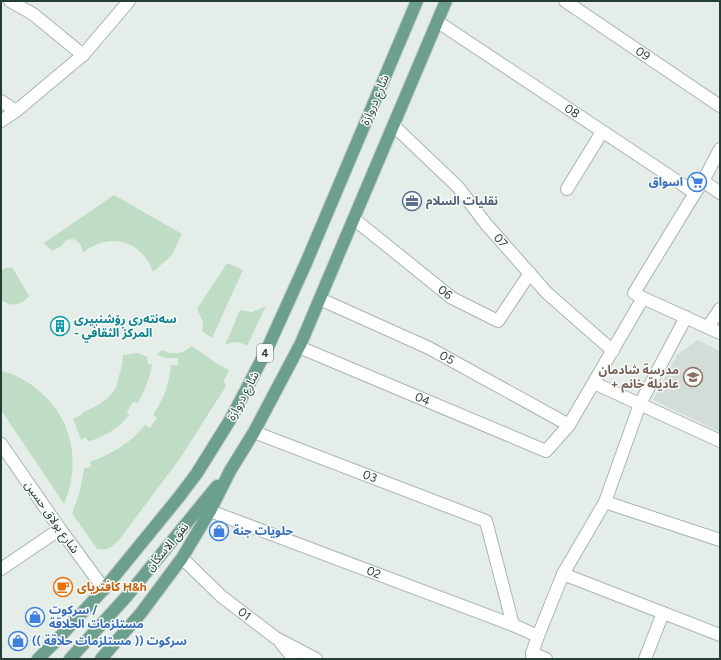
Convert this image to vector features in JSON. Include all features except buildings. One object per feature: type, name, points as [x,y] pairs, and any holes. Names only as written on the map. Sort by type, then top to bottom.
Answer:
[{"type":"main road","name":"شارع دروازة","points":[[38,659],[104,589],[179,497],[197,474],[226,427],[271,340],[306,263],[417,1]]},
{"type":"main road","name":"4","points":[[230,471],[254,432],[299,347],[446,1]]},
{"type":"main road","points":[[102,659],[141,613],[182,558],[210,511],[230,471]]},
{"type":"main road","name":"نفق الاسكان","points":[[70,659],[127,596],[230,471]]},
{"type":"street","points":[[10,1],[33,14],[83,55]]},
{"type":"street","points":[[1,121],[16,111],[83,55],[129,1]]},
{"type":"street","name":"09","points":[[565,1],[720,106]]},
{"type":"street","name":"08","points":[[438,22],[695,193]]},
{"type":"street","points":[[1,102],[16,111]]},
{"type":"street","name":"07","points":[[394,126],[458,187],[486,224],[547,293],[612,351]]},
{"type":"street","points":[[567,189],[602,132]]},
{"type":"street","points":[[720,149],[703,181],[634,293],[720,333]]},
{"type":"street","points":[[703,181],[720,193]]},
{"type":"street","name":"06","points":[[354,220],[452,298],[498,321],[530,273]]},
{"type":"street","points":[[569,425],[643,298]]},
{"type":"street","name":"05","points":[[320,299],[428,348],[569,425]]},
{"type":"street","points":[[708,327],[720,309]]},
{"type":"street","points":[[546,659],[532,656],[538,636],[563,574],[605,502],[640,404],[686,317]]},
{"type":"street","name":"04","points":[[299,347],[546,451],[569,425]]},
{"type":"street","points":[[594,383],[720,441]]},
{"type":"street","name":"03","points":[[254,432],[486,521],[513,626]]},
{"type":"street","name":"شارع بولاق حسين","points":[[1,444],[104,589]]},
{"type":"street","points":[[605,502],[720,540]]},
{"type":"street","name":"02","points":[[210,511],[538,636]]},
{"type":"street","points":[[1,569],[60,529]]},
{"type":"street","name":"01","points":[[182,558],[221,596],[276,638],[316,659]]},
{"type":"street","points":[[563,574],[720,635]]},
{"type":"street","points":[[645,659],[663,613]]},
{"type":"street","points":[[276,638],[294,659]]},
{"type":"shaded area","name":"مدرسة شادمان + عاديلة خانم","points":[[698,340],[720,351],[720,432],[653,400],[677,355]]},
{"type":"green space","points":[[114,195],[182,234],[172,255],[153,272],[148,261],[141,252],[133,246],[123,242],[103,242],[93,246],[83,253],[80,244],[73,239],[67,240],[61,246],[52,251],[44,243]]},
{"type":"green space","points":[[227,263],[243,270],[212,338],[202,331],[203,322],[197,309]]},
{"type":"green space","points":[[12,267],[29,296],[19,304],[9,304],[1,300],[1,271],[5,268]]},
{"type":"green space","points":[[266,306],[247,346],[236,342],[225,345],[240,310],[252,312]]},
{"type":"green space","points":[[192,346],[219,365],[229,370],[224,381],[226,386],[181,457],[119,540],[110,548],[97,549],[72,513],[80,491],[84,468],[91,467],[90,462],[113,452],[127,443],[145,425],[150,428],[157,418],[153,415],[165,391],[171,365],[178,365],[178,358],[169,358],[157,354],[162,350],[170,353],[177,353]]},
{"type":"green space","points":[[138,353],[147,357],[148,364],[152,365],[145,389],[138,403],[133,402],[127,412],[129,415],[111,432],[88,442],[85,437],[81,440],[73,418],[82,415],[82,413],[109,397],[116,386],[122,365],[123,355]]},
{"type":"green space","points":[[1,371],[21,378],[30,384],[51,402],[60,415],[71,443],[73,458],[69,489],[64,504],[1,410]]},
{"type":"place","name":"اسواق","points":[[697,182]]},
{"type":"place","name":"نقليات السلام","points":[[412,201]]},
{"type":"place","name":"سەنتەری ڕۆشنبیری - المرکز الثقافي","points":[[60,326]]},
{"type":"place","name":"مدرسة شادمان + عاديلة خانم","points":[[693,377]]},
{"type":"place","name":"حلویات جنة","points":[[219,531]]},
{"type":"place","name":"کافتریای H&h","points":[[63,587]]},
{"type":"place","name":"سركوت / مستلزمات الحلاقة","points":[[35,617]]},
{"type":"place","name":"سركوت (( مستلزمات حلاقة ))","points":[[18,641]]}]
